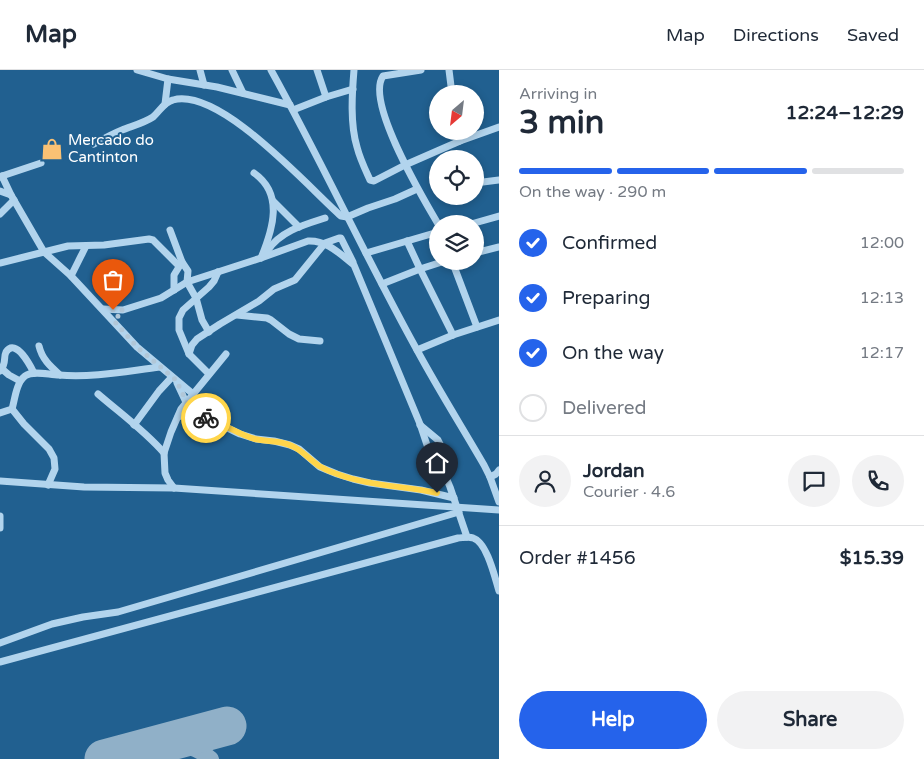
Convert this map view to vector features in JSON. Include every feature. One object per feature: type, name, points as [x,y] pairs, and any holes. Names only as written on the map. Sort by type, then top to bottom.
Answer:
[{"type":"street","points":[[137,70],[164,78],[243,93],[291,107],[353,89]]},
{"type":"street","points":[[153,70],[164,78]]},
{"type":"street","points":[[200,70],[204,85]]},
{"type":"street","points":[[232,70],[243,93]]},
{"type":"street","points":[[270,70],[417,350],[490,477],[499,502]]},
{"type":"street","points":[[317,70],[326,97]]},
{"type":"street","points":[[354,70],[353,124],[356,146],[370,180],[374,181],[460,140]]},
{"type":"street","points":[[421,70],[383,76],[381,79],[380,96],[393,139],[433,215]]},
{"type":"street","points":[[449,70],[451,85]]},
{"type":"street","points":[[164,78],[165,104]]},
{"type":"street","points":[[94,144],[152,118],[171,100],[183,99],[200,102],[233,120],[301,177],[341,216],[347,217],[418,189]]},
{"type":"street","points":[[484,132],[499,127]]},
{"type":"street","points":[[41,164],[1,177],[44,252],[71,276],[137,347],[193,394]]},
{"type":"street","points":[[254,173],[266,183],[273,201],[274,216],[262,258]]},
{"type":"street","points":[[484,182],[499,180]]},
{"type":"street","points":[[0,192],[12,198]]},
{"type":"street","points":[[0,214],[12,198]]},
{"type":"street","points":[[273,201],[299,226]]},
{"type":"street","points":[[484,220],[499,216]]},
{"type":"street","points":[[262,258],[282,235],[299,226],[325,218]]},
{"type":"street","points":[[170,230],[180,264],[174,275],[174,290]]},
{"type":"street","points":[[366,253],[429,235]]},
{"type":"street","points":[[189,354],[192,345],[197,339],[259,301],[274,289],[295,280],[325,243],[341,238],[354,265],[427,445],[440,463],[467,537]]},
{"type":"street","points":[[0,263],[68,246],[153,240],[188,271],[187,282],[196,298],[202,320],[209,332]]},
{"type":"street","points":[[407,241],[453,335]]},
{"type":"street","points":[[103,309],[123,310],[161,298],[187,282],[308,242],[325,243],[354,265]]},
{"type":"street","points":[[71,276],[86,246]]},
{"type":"street","points":[[340,254],[346,247]]},
{"type":"street","points":[[484,252],[499,248]]},
{"type":"street","points":[[382,284],[429,265]]},
{"type":"street","points":[[455,270],[477,327]]},
{"type":"street","points":[[210,374],[189,354],[179,330],[183,310],[209,287],[218,272]]},
{"type":"street","points":[[114,321],[123,310]]},
{"type":"street","points":[[237,315],[267,318],[289,334],[299,338],[320,341]]},
{"type":"street","points":[[417,350],[453,335],[499,320]]},
{"type":"street","points":[[39,346],[46,362],[60,376]]},
{"type":"street","points":[[20,381],[1,370],[5,364],[6,352],[8,350],[13,348],[21,351],[34,373]]},
{"type":"street","points":[[174,488],[165,473],[164,453],[179,413],[226,354]]},
{"type":"street","points":[[12,409],[20,381],[25,376],[34,373],[60,376],[99,374],[160,367]]},
{"type":"street","points":[[174,378],[192,413]]},
{"type":"street","points":[[174,378],[179,413]]},
{"type":"street","points":[[134,424],[159,392],[174,378]]},
{"type":"street","points":[[98,394],[134,424],[164,453]]},
{"type":"street","points":[[0,413],[12,409]]},
{"type":"street","points":[[12,409],[49,449],[54,458],[54,469],[48,485]]},
{"type":"street","points":[[179,413],[192,413],[256,439],[282,442],[290,445],[298,449],[320,467],[337,474],[370,483],[421,490],[454,498]]},
{"type":"street","points":[[420,424],[438,440],[440,444],[440,463]]},
{"type":"street","points":[[490,477],[499,470]]},
{"type":"street","points":[[0,482],[84,487],[174,488],[458,510],[499,510]]},
{"type":"street","points":[[0,643],[52,624],[118,612],[458,510]]},
{"type":"street","points":[[0,516],[0,528]]},
{"type":"street","points":[[0,662],[458,538],[472,537],[483,546],[490,560],[499,591]]},
{"type":"taxiway","points":[[169,742],[201,752],[211,759]]},
{"type":"runway","points":[[104,759],[227,726]]},
{"type":"way so far","points":[[113,310],[123,310],[114,321],[137,347],[176,380],[192,413],[206,418]]},
{"type":"place","name":"Mercado do Cantinton","points":[[52,149]]},
{"type":"route","points":[[206,418],[240,434],[290,445],[298,449],[320,467],[337,474],[370,483],[437,493]]}]
